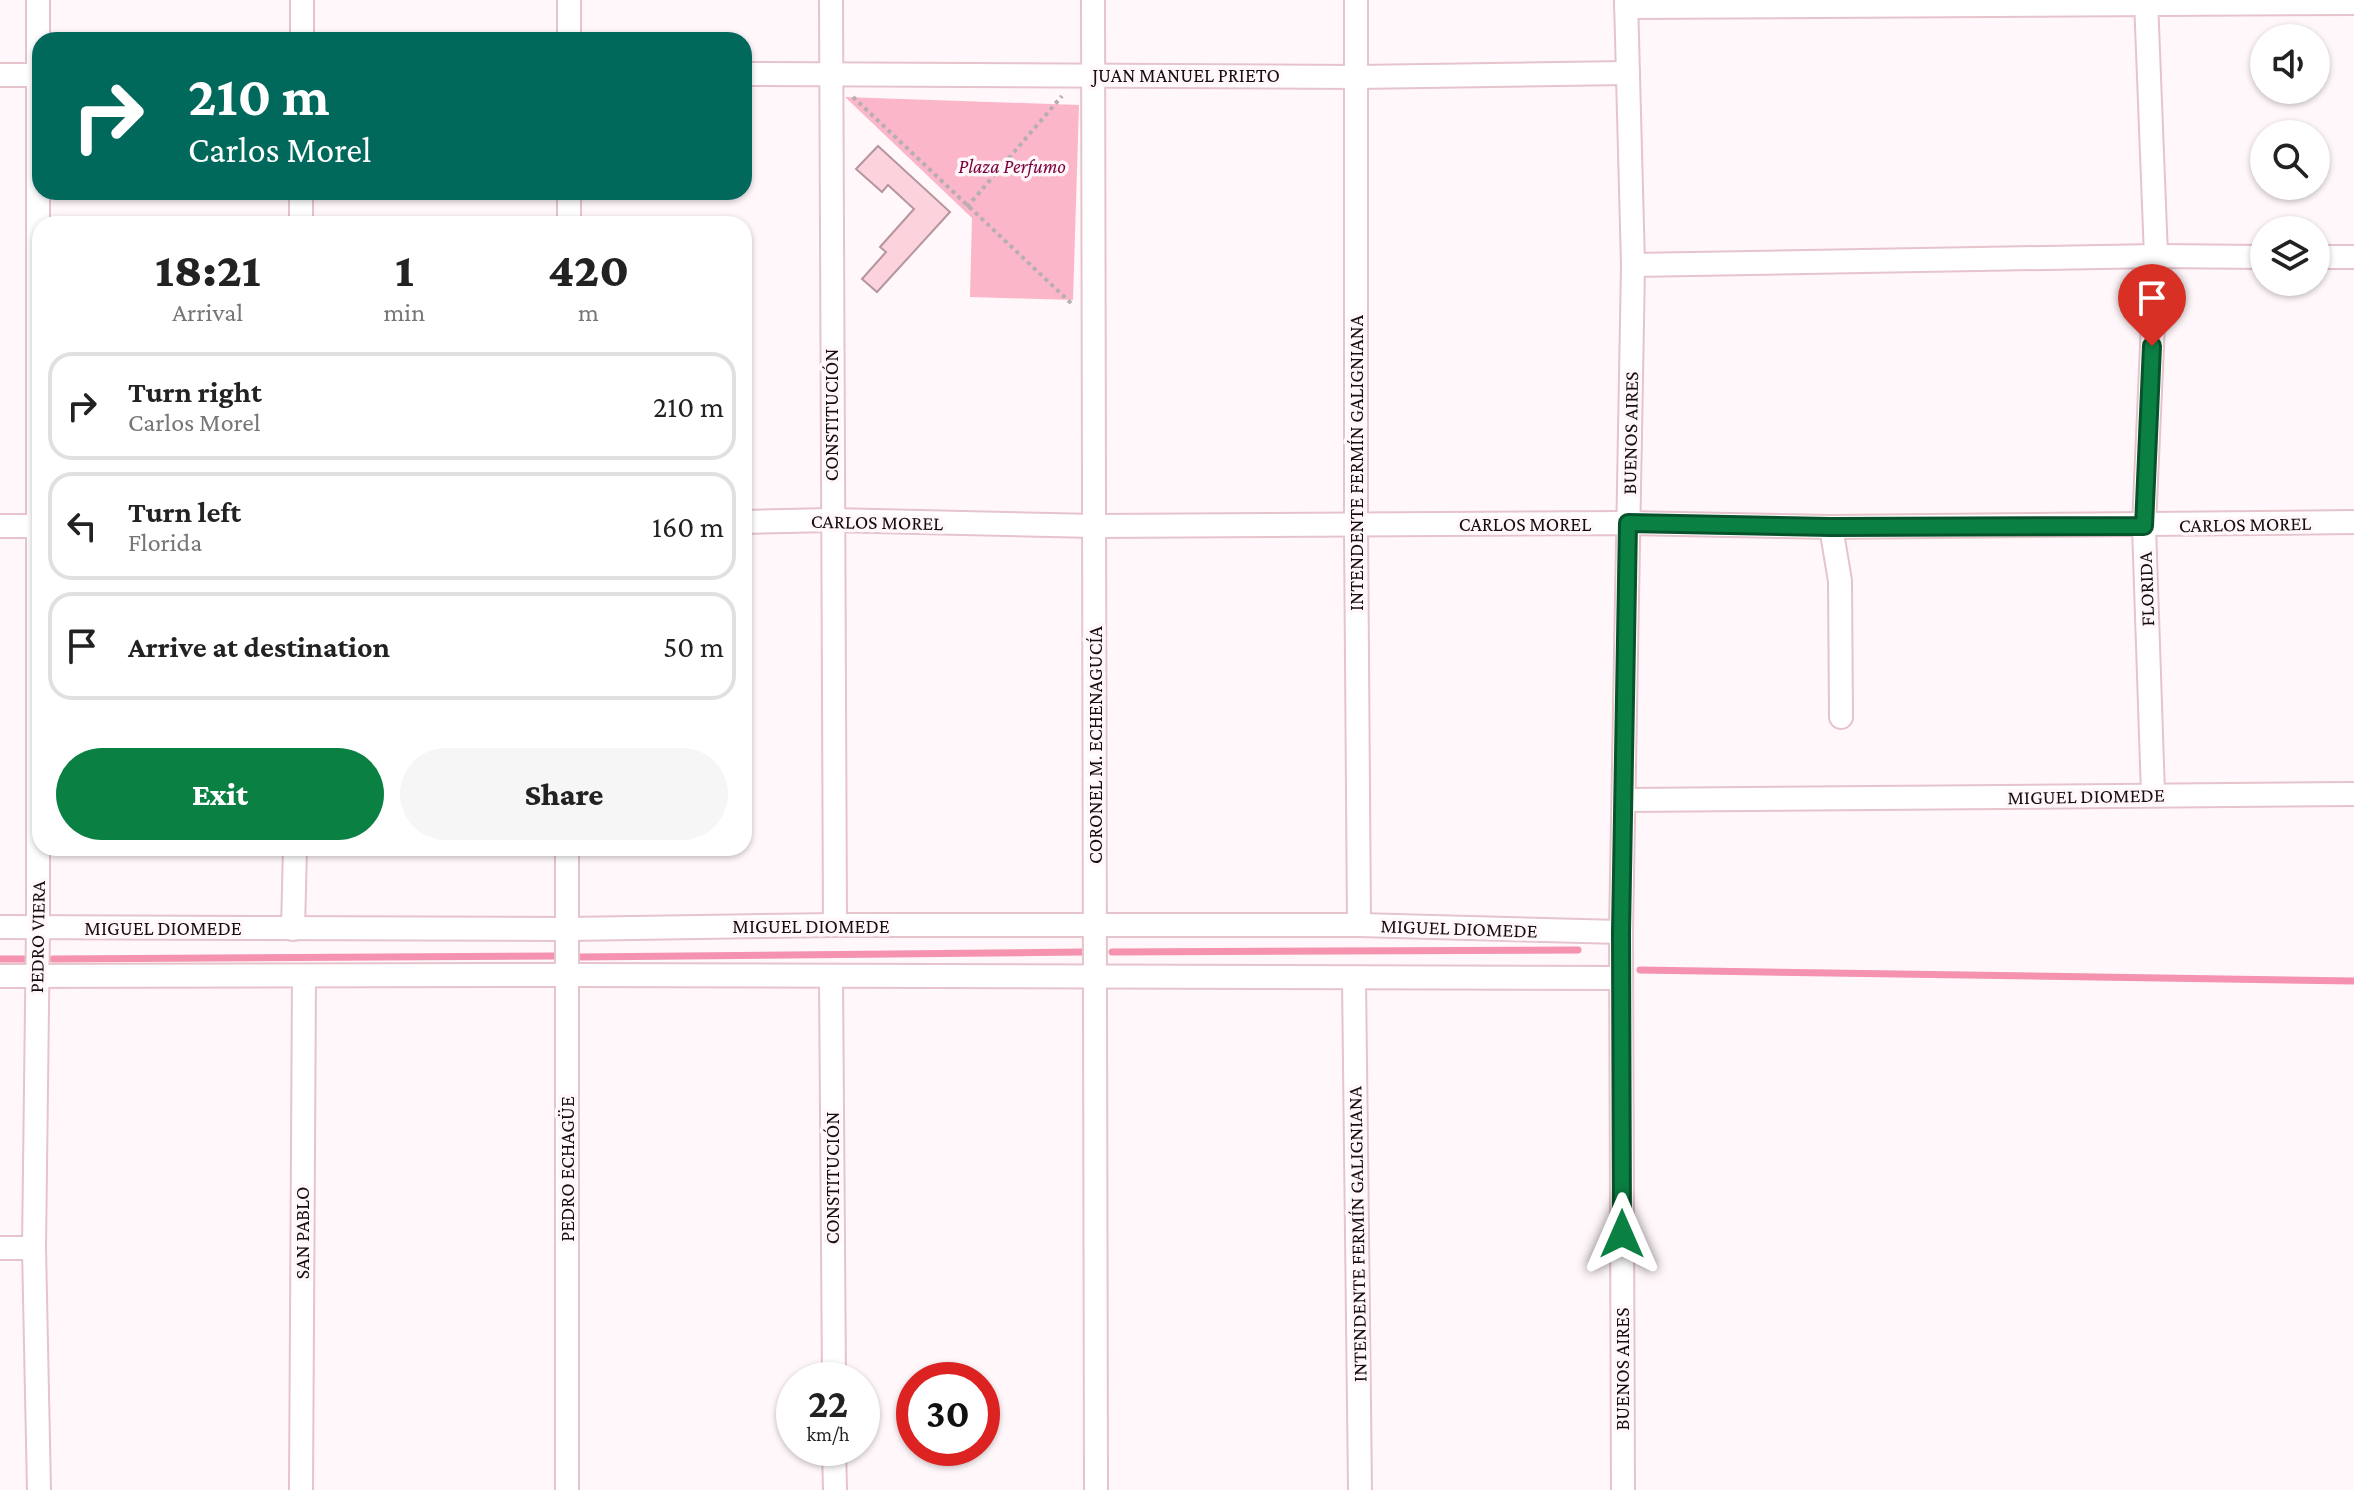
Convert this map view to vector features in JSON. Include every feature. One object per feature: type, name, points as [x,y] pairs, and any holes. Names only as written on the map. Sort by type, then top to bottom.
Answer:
[{"type":"street","name":"PEDRO VIERA","points":[[38,0],[38,32]]},
{"type":"street","points":[[302,0],[302,32]]},
{"type":"street","points":[[569,0],[569,32]]},
{"type":"street","name":"CONSTITUCIÓN","points":[[831,0],[835,925]]},
{"type":"street","name":"CORONEL M. ECHENAGUCÍA","points":[[1093,0],[1086,75],[1095,526],[1096,1490]]},
{"type":"street","name":"INTENDENTE FERMÍN GALIGNIANA","points":[[1356,0],[1359,925]]},
{"type":"street","name":"FLORIDA","points":[[2146,2],[2156,256],[2144,526],[2153,794]]},
{"type":"street","points":[[1626,3],[2354,3]]},
{"type":"street","name":"BUENOS AIRES","points":[[1623,1490],[1621,932],[1626,800],[1633,265],[1626,3]]},
{"type":"street","name":"JUAN MANUEL PRIETO","points":[[752,74],[1357,77],[1628,73]]},
{"type":"street","points":[[0,75],[32,75]]},
{"type":"street","points":[[1633,265],[2250,257]]},
{"type":"street","points":[[2330,257],[2354,257]]},
{"type":"street","name":"CARLOS MOREL","points":[[752,522],[831,520],[1095,526],[1628,523],[1831,527],[2354,522]]},
{"type":"street","points":[[0,526],[32,526]]},
{"type":"street","points":[[1831,527],[1840,581],[1841,717]]},
{"type":"street","name":"MIGUEL DIOMEDE","points":[[1626,800],[2354,794]]},
{"type":"street","name":"PEDRO VIERA","points":[[38,856],[34,1248],[39,1490]]},
{"type":"street","points":[[293,929],[295,856]]},
{"type":"street","name":"PEDRO ECHAGÜE","points":[[567,856],[567,1490]]},
{"type":"street","name":"MIGUEL DIOMEDE","points":[[0,927],[567,929],[835,925],[1359,925],[1621,932]]},
{"type":"street","points":[[0,976],[1621,978]]},
{"type":"street","name":"CONSTITUCIÓN","points":[[831,976],[834,1362]]},
{"type":"street","name":"SAN PABLO","points":[[301,1490],[304,977]]},
{"type":"street","name":"INTENDENTE FERMÍN GALIGNIANA","points":[[1354,978],[1360,1490]]},
{"type":"street","points":[[0,1248],[34,1248]]},
{"type":"street","points":[[834,1466],[835,1490]]},
{"type":"path","points":[[967,207],[1086,75]]},
{"type":"path","points":[[832,76],[1092,323]]},
{"type":"green space","name":"Plaza Perfumo","points":[[845,97],[1079,105],[1073,300],[970,297],[972,218]]},
{"type":"building","points":[[878,146],[950,212],[877,292],[862,279],[886,252],[880,247],[914,209],[888,185],[882,192],[856,169]]},
{"type":"waterway","points":[[1112,952],[1578,950]]},
{"type":"waterway","points":[[580,957],[1082,952]]},
{"type":"waterway","points":[[53,959],[554,956]]},
{"type":"waterway","points":[[0,959],[24,959]]},
{"type":"waterway","points":[[1640,970],[2354,981]]},
{"type":"route","points":[[1622,1234],[1621,932],[1626,800],[1628,523],[1831,527],[2144,526],[2152,346]]}]
